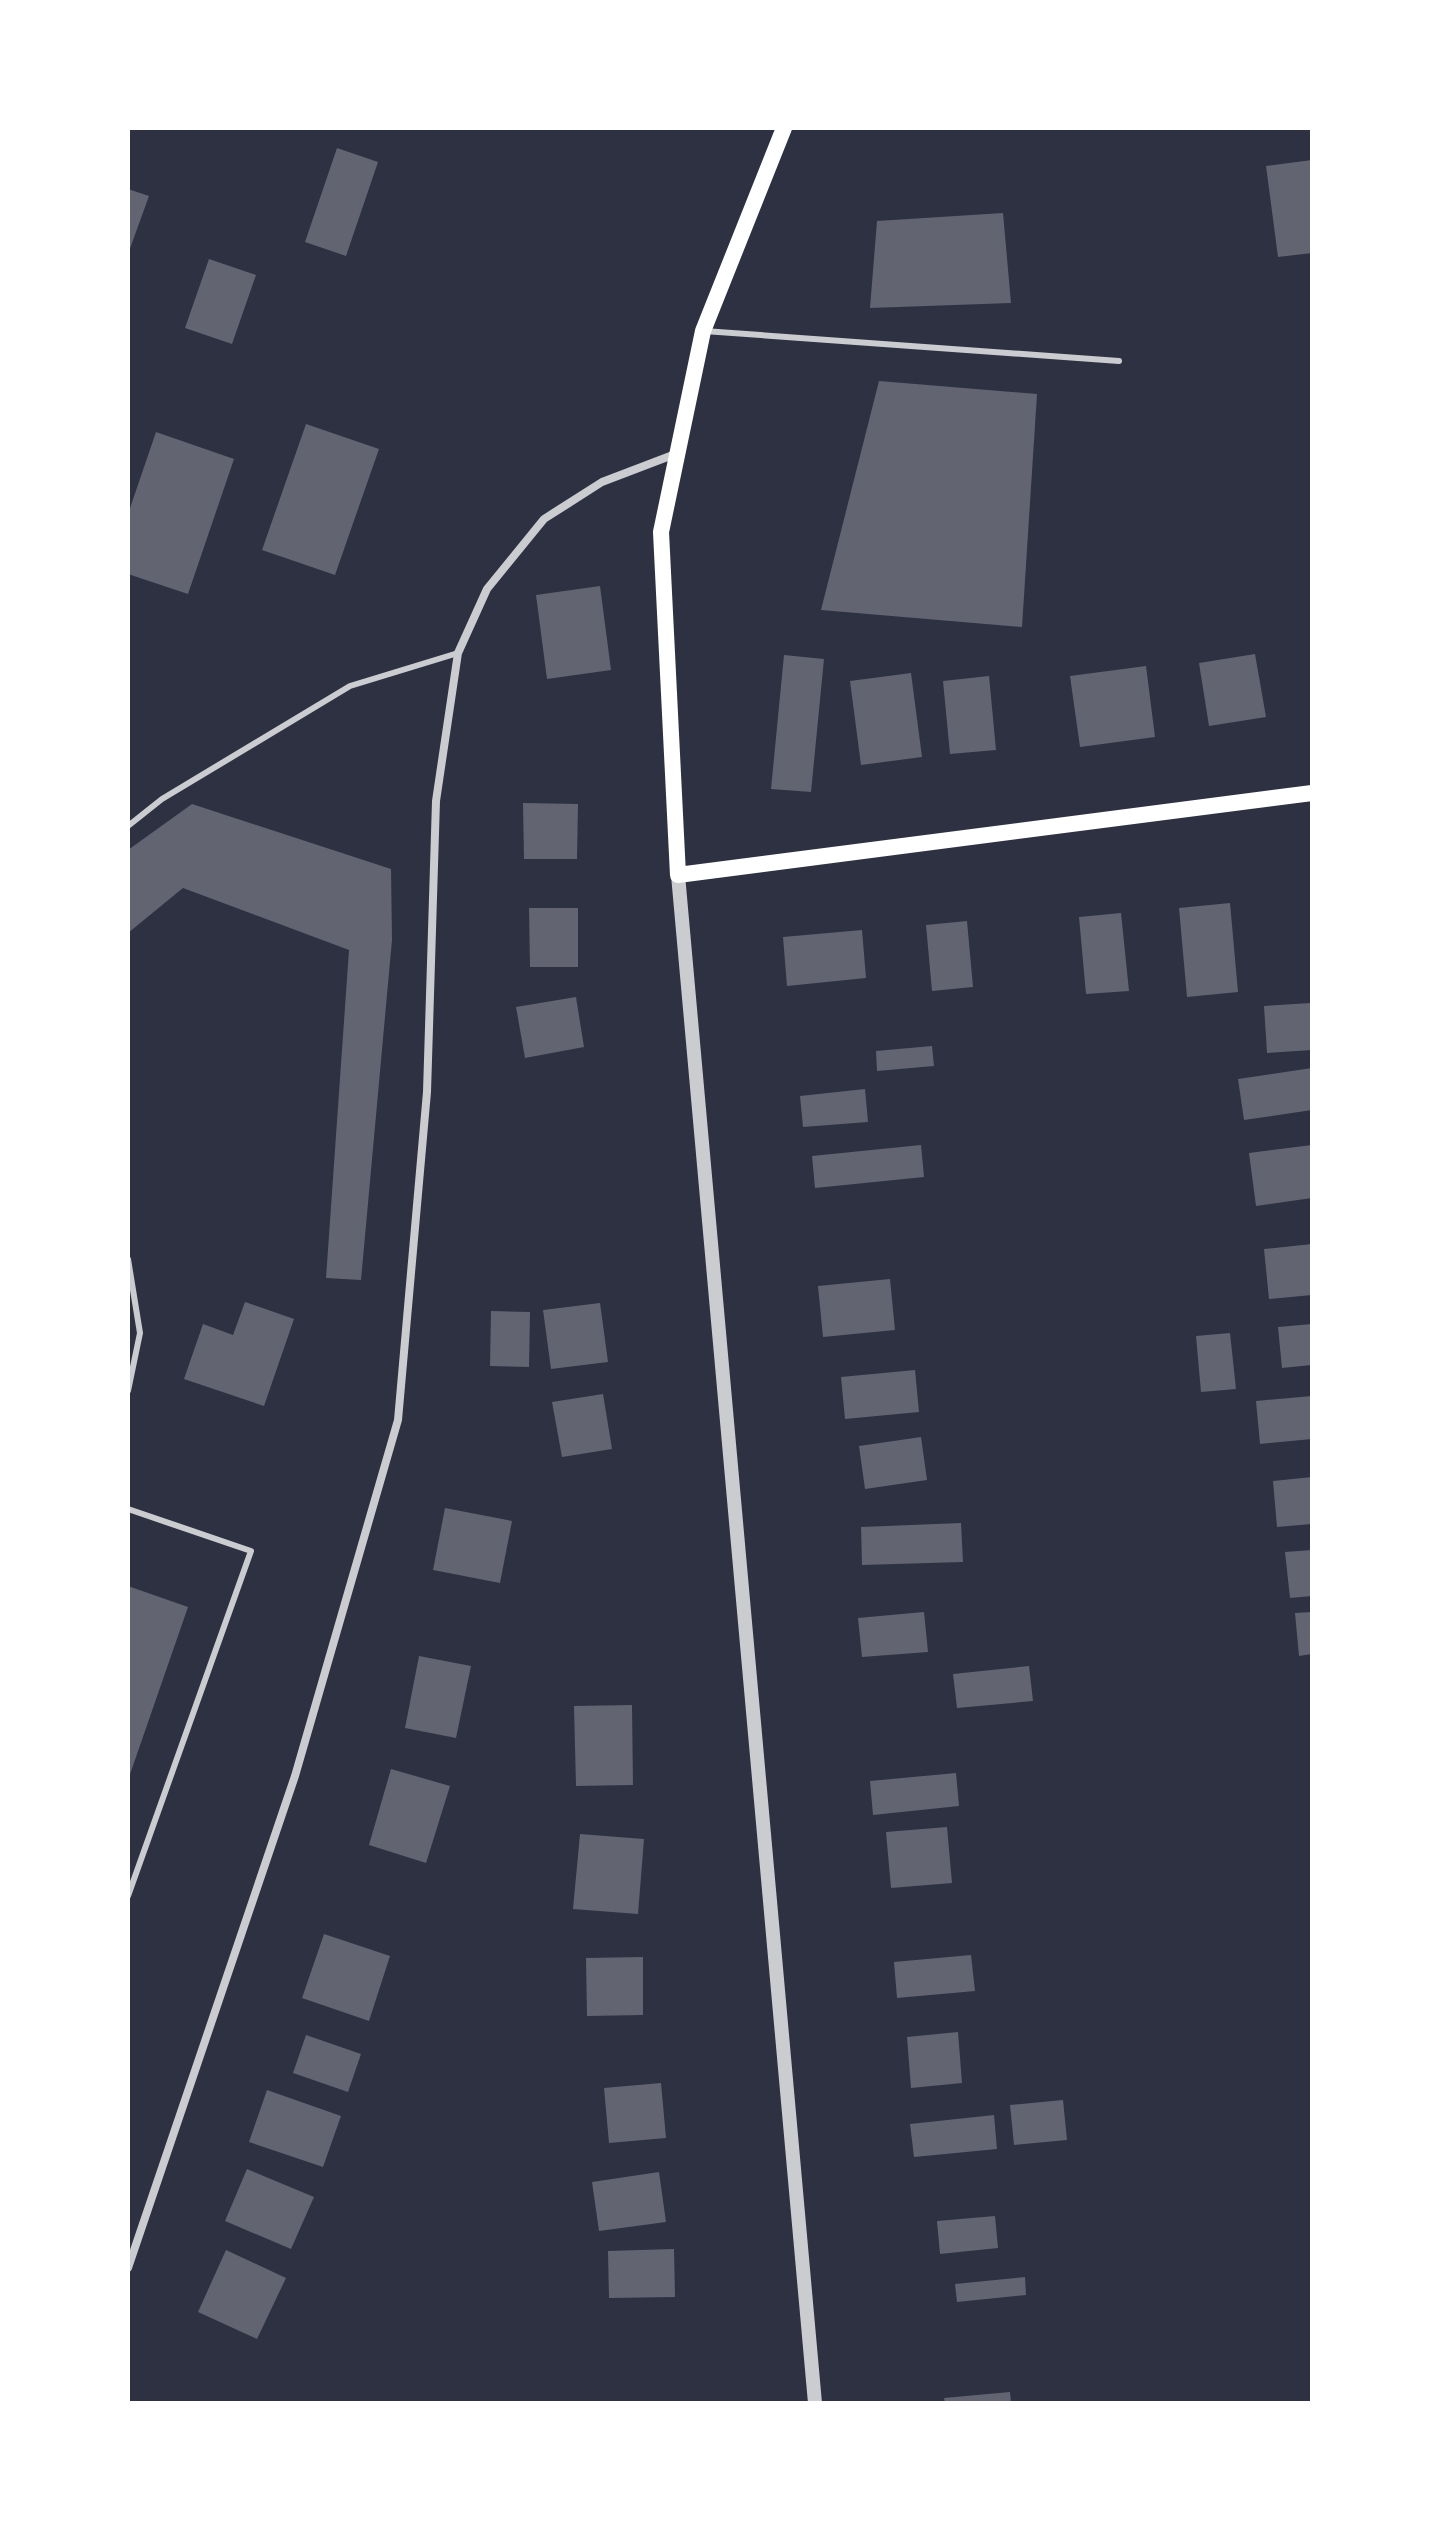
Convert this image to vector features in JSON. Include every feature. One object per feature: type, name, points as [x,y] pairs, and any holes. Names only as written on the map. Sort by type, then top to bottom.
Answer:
[{"type":"main road","points":[[784,128],[703,331],[661,532],[678,875],[1312,793]]},
{"type":"street","points":[[128,2268],[295,1776],[398,1420],[427,1092],[436,801],[458,653],[487,589],[544,519],[602,482],[678,453]]},
{"type":"street","points":[[678,875],[815,2403]]},
{"type":"lane","points":[[703,331],[1119,361]]},
{"type":"lane","points":[[128,826],[162,799],[350,686],[458,653]]},
{"type":"lane","points":[[128,1259],[140,1333],[128,1391]]},
{"type":"lane","points":[[128,1509],[251,1551],[128,1896]]},
{"type":"building","points":[[337,148],[378,162],[346,256],[305,242]]},
{"type":"building","points":[[1312,160],[1312,253],[1278,257],[1266,166]]},
{"type":"building","points":[[128,189],[149,196],[128,254]]},
{"type":"building","points":[[1003,213],[1011,303],[870,308],[877,221]]},
{"type":"building","points":[[209,259],[256,275],[232,344],[185,328]]},
{"type":"building","points":[[879,381],[1037,394],[1022,627],[821,610]]},
{"type":"building","points":[[306,424],[379,449],[335,575],[262,550]]},
{"type":"building","points":[[156,432],[234,459],[188,594],[128,574],[128,514]]},
{"type":"building","points":[[600,586],[611,670],[547,679],[536,595]]},
{"type":"building","points":[[1255,654],[1266,717],[1209,726],[1199,663]]},
{"type":"building","points":[[784,655],[824,659],[811,792],[771,789]]},
{"type":"building","points":[[1146,666],[1155,737],[1080,747],[1070,676]]},
{"type":"building","points":[[911,673],[922,757],[861,765],[850,681]]},
{"type":"building","points":[[989,676],[996,750],[950,754],[943,681]]},
{"type":"building","points":[[523,803],[578,804],[577,859],[524,859]]},
{"type":"building","points":[[192,804],[391,869],[392,940],[361,1280],[326,1278],[349,950],[183,888],[128,933],[128,850]]},
{"type":"building","points":[[1230,903],[1238,992],[1187,997],[1179,908]]},
{"type":"building","points":[[529,908],[578,908],[578,967],[530,967]]},
{"type":"building","points":[[1121,913],[1129,991],[1086,994],[1079,917]]},
{"type":"building","points":[[967,921],[973,987],[932,991],[926,925]]},
{"type":"building","points":[[862,930],[866,978],[787,986],[783,937]]},
{"type":"building","points":[[576,997],[584,1047],[525,1058],[516,1007]]},
{"type":"building","points":[[1311,1003],[1312,1050],[1267,1053],[1264,1006]]},
{"type":"building","points":[[932,1046],[934,1066],[877,1071],[876,1051]]},
{"type":"building","points":[[1312,1068],[1312,1110],[1244,1120],[1238,1079]]},
{"type":"building","points":[[865,1089],[868,1122],[803,1127],[800,1096]]},
{"type":"building","points":[[921,1145],[924,1177],[815,1188],[812,1156]]},
{"type":"building","points":[[1312,1145],[1312,1198],[1256,1206],[1249,1153]]},
{"type":"building","points":[[1312,1244],[1312,1295],[1269,1299],[1264,1249]]},
{"type":"building","points":[[890,1279],[895,1330],[823,1337],[818,1286]]},
{"type":"building","points":[[245,1302],[294,1319],[264,1406],[184,1379],[203,1324],[233,1335]]},
{"type":"building","points":[[600,1303],[608,1362],[551,1369],[543,1310]]},
{"type":"building","points":[[491,1311],[530,1312],[529,1367],[490,1366]]},
{"type":"building","points":[[1312,1324],[1312,1365],[1282,1368],[1278,1327]]},
{"type":"building","points":[[1230,1333],[1236,1389],[1201,1392],[1196,1336]]},
{"type":"building","points":[[915,1370],[919,1412],[845,1419],[841,1377]]},
{"type":"building","points":[[603,1394],[612,1449],[562,1457],[552,1402]]},
{"type":"building","points":[[1312,1396],[1312,1439],[1260,1444],[1256,1401]]},
{"type":"building","points":[[921,1437],[927,1480],[865,1489],[859,1446]]},
{"type":"building","points":[[1312,1477],[1312,1524],[1277,1527],[1273,1481]]},
{"type":"building","points":[[445,1508],[512,1521],[500,1583],[433,1570]]},
{"type":"building","points":[[961,1523],[963,1562],[862,1565],[861,1527]]},
{"type":"building","points":[[1312,1550],[1312,1596],[1290,1598],[1285,1552]]},
{"type":"building","points":[[128,1586],[188,1607],[128,1780]]},
{"type":"building","points":[[924,1612],[928,1652],[862,1657],[858,1618]]},
{"type":"building","points":[[1312,1612],[1312,1654],[1299,1656],[1295,1613]]},
{"type":"building","points":[[419,1656],[471,1666],[456,1738],[405,1728]]},
{"type":"building","points":[[1029,1666],[1033,1701],[957,1708],[953,1674]]},
{"type":"building","points":[[632,1705],[633,1785],[576,1786],[574,1706]]},
{"type":"building","points":[[391,1769],[450,1786],[426,1863],[369,1845]]},
{"type":"building","points":[[956,1773],[959,1806],[873,1815],[870,1781]]},
{"type":"building","points":[[947,1827],[952,1883],[891,1888],[886,1832]]},
{"type":"building","points":[[580,1834],[644,1839],[638,1914],[573,1909]]},
{"type":"building","points":[[324,1934],[390,1956],[369,2021],[302,1998]]},
{"type":"building","points":[[971,1955],[975,1991],[897,1998],[894,1962]]},
{"type":"building","points":[[643,1957],[643,2015],[587,2016],[586,1958]]},
{"type":"building","points":[[958,2032],[962,2083],[911,2088],[907,2037]]},
{"type":"building","points":[[306,2035],[361,2054],[348,2092],[293,2073]]},
{"type":"building","points":[[661,2083],[666,2138],[609,2143],[604,2088]]},
{"type":"building","points":[[267,2090],[341,2116],[323,2167],[249,2142]]},
{"type":"building","points":[[1063,2100],[1067,2140],[1014,2145],[1010,2105]]},
{"type":"building","points":[[994,2115],[997,2149],[914,2157],[910,2124]]},
{"type":"building","points":[[247,2169],[314,2197],[291,2249],[225,2221]]},
{"type":"building","points":[[659,2172],[666,2222],[599,2231],[592,2182]]},
{"type":"building","points":[[995,2216],[998,2248],[940,2254],[937,2221]]},
{"type":"building","points":[[674,2249],[675,2297],[609,2298],[608,2251]]},
{"type":"building","points":[[226,2250],[286,2278],[257,2339],[198,2312]]},
{"type":"building","points":[[1025,2277],[1026,2295],[957,2302],[955,2284]]},
{"type":"building","points":[[1010,2392],[1011,2403],[945,2403],[944,2398]]}]
